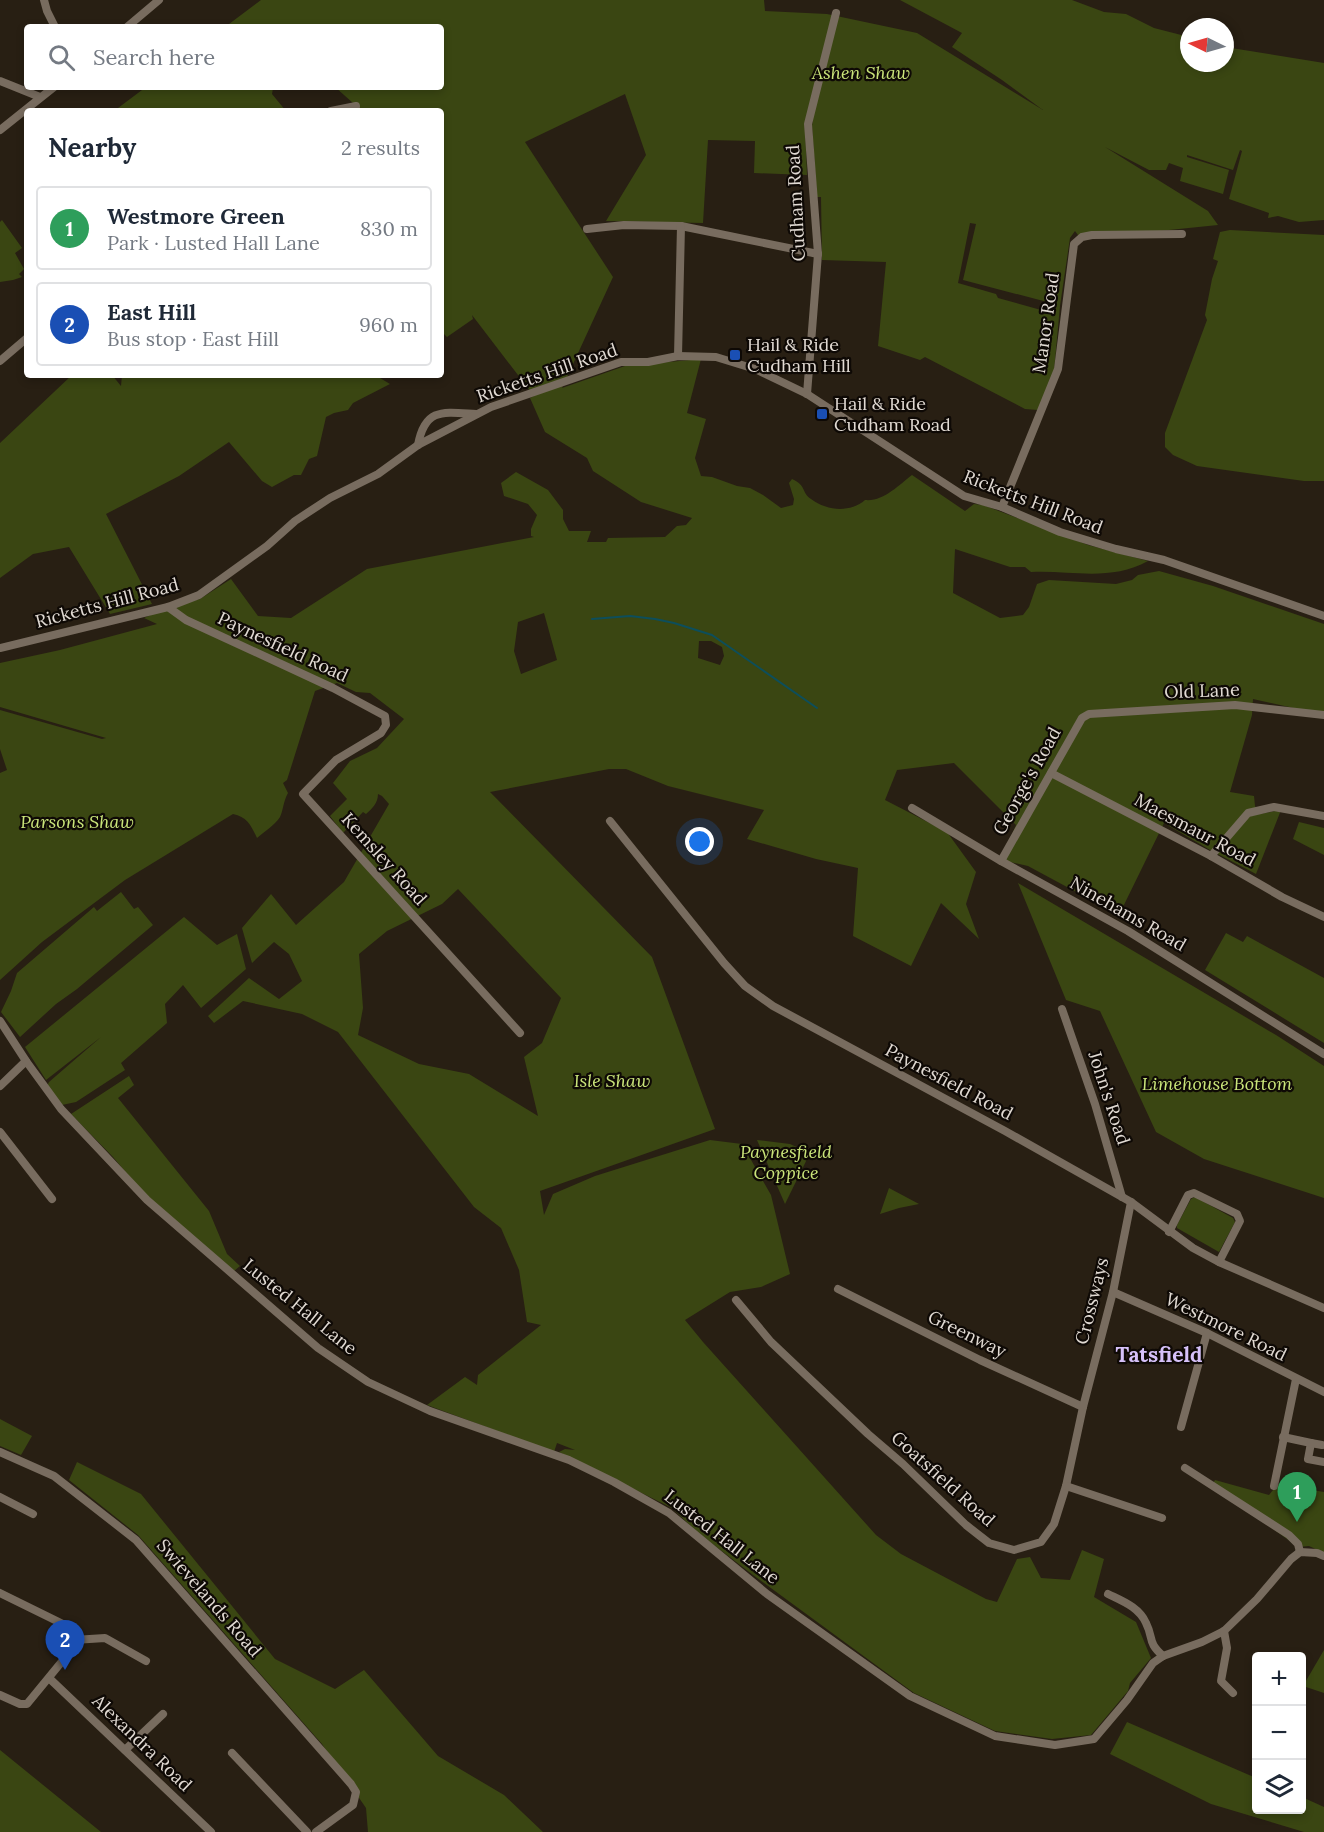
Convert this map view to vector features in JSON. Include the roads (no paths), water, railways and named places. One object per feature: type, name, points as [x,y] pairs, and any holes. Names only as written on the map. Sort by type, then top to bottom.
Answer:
[{"type":"street","points":[[44,0],[54,24]]},
{"type":"street","points":[[131,24],[159,0]]},
{"type":"street","name":"Cudham Road","points":[[807,394],[818,254],[808,124],[836,13]]},
{"type":"street","points":[[0,81],[40,97]]},
{"type":"street","points":[[27,108],[50,90]]},
{"type":"street","points":[[346,108],[356,106]]},
{"type":"street","points":[[0,130],[24,110]]},
{"type":"street","points":[[587,229],[624,225],[681,226],[818,254]]},
{"type":"street","points":[[678,356],[681,226]]},
{"type":"street","name":"Manor Road","points":[[1002,507],[1059,369],[1074,244],[1082,237],[1092,235],[1182,234]]},
{"type":"street","points":[[0,361],[24,341]]},
{"type":"street","name":"Ricketts Hill Road","points":[[0,648],[168,607],[200,595],[267,546],[295,521],[330,498],[378,474],[417,445],[491,407],[621,362],[648,362],[678,356],[716,357],[755,369],[807,394],[964,496],[1002,507],[1060,532],[1116,549],[1164,560],[1324,616]]},
{"type":"street","points":[[417,445],[420,429],[429,419],[445,412],[478,414]]},
{"type":"street","name":"Paynesfield Road","points":[[168,607],[186,620],[333,688],[385,716]]},
{"type":"street","name":"Old Lane","points":[[1082,718],[1089,714],[1235,705],[1324,716]]},
{"type":"street","name":"Kemsley Road","points":[[385,716],[386,725],[381,733],[336,760],[303,794],[520,1034]]},
{"type":"street","name":"George's Road","points":[[1001,861],[1082,718]]},
{"type":"street","name":"Maesmaur Road","points":[[1051,773],[1211,856],[1282,897],[1324,917]]},
{"type":"street","points":[[1211,856],[1248,813],[1274,807],[1324,816]]},
{"type":"street","name":"Ninehams Road","points":[[912,808],[1001,861],[1128,931],[1324,1054]]},
{"type":"street","name":"Paynesfield Road","points":[[610,821],[724,963],[745,986],[773,1006],[1131,1202],[1193,1248],[1219,1262],[1324,1308]]},
{"type":"street","name":"John's Road","points":[[1062,1009],[1095,1104],[1122,1197]]},
{"type":"street","name":"Lusted Hall Lane","points":[[0,1021],[61,1108],[147,1200],[318,1348],[379,1387],[430,1411],[569,1460],[669,1513],[767,1594],[910,1696],[995,1736],[1055,1745],[1094,1739],[1127,1700],[1153,1663],[1163,1656],[1202,1642],[1224,1631],[1257,1599],[1299,1552]]},
{"type":"street","points":[[0,1086],[26,1061]]},
{"type":"street","points":[[0,1132],[52,1199]]},
{"type":"street","points":[[1169,1232],[1188,1195],[1194,1192],[1237,1214],[1240,1221],[1219,1262]]},
{"type":"street","name":"Crossways","points":[[1083,1407],[1113,1292],[1131,1202]]},
{"type":"street","name":"Greenway","points":[[838,1289],[980,1360],[1083,1407]]},
{"type":"street","name":"Westmore Road","points":[[1113,1292],[1207,1333],[1324,1392]]},
{"type":"street","name":"Goatsfield Road","points":[[736,1300],[779,1350],[966,1525],[989,1543],[1014,1550],[1041,1542],[1054,1524],[1066,1486],[1083,1407]]},
{"type":"street","points":[[1181,1427],[1207,1333]]},
{"type":"street","points":[[1275,1486],[1296,1379]]},
{"type":"street","points":[[1283,1437],[1322,1444]]},
{"type":"street","points":[[1311,1443],[1308,1459],[1324,1462]]},
{"type":"street","name":"Swievelands Road","points":[[0,1452],[54,1476],[136,1540],[351,1785],[356,1792],[353,1805],[327,1829]]},
{"type":"street","points":[[1185,1468],[1289,1535],[1298,1544],[1299,1552],[1317,1553],[1324,1556]]},
{"type":"street","points":[[1066,1486],[1162,1518]]},
{"type":"street","points":[[0,1497],[33,1514]]},
{"type":"street","points":[[0,1593],[67,1626],[74,1640],[73,1648],[27,1704],[20,1704],[0,1695]]},
{"type":"street","points":[[1108,1594],[1131,1606],[1143,1617],[1152,1645],[1163,1656]]},
{"type":"street","points":[[1224,1631],[1227,1648],[1221,1681],[1233,1693]]},
{"type":"street","points":[[74,1640],[105,1638],[146,1661]]},
{"type":"street","name":"Alexandra Road","points":[[50,1678],[211,1832]]},
{"type":"street","points":[[125,1750],[163,1714]]},
{"type":"street","points":[[232,1753],[307,1832]]},
{"type":"street","points":[[315,1832],[327,1829]]},
{"type":"waterway","points":[[592,619],[630,616],[655,619],[712,635],[817,708]]},
{"type":"place","name":"Hail & Ride Cudham Hill","points":[[735,355]]},
{"type":"place","name":"Hail & Ride Cudham Road","points":[[822,414]]},
{"type":"place","name":"Westmore Green","points":[[1297,1522]]},
{"type":"place","name":"East Hill","points":[[65,1670]]},
{"type":"district","name":"Tatsfield","points":[[1159,1355]]},
{"type":"park label","name":"Ashen Shaw","points":[[861,73]]},
{"type":"park label","name":"Parsons Shaw","points":[[77,822]]},
{"type":"park label","name":"Isle Shaw","points":[[612,1081]]},
{"type":"park label","name":"Limehouse Bottom","points":[[1217,1084]]},
{"type":"park label","name":"Paynesfield Coppice","points":[[786,1162]]}]
